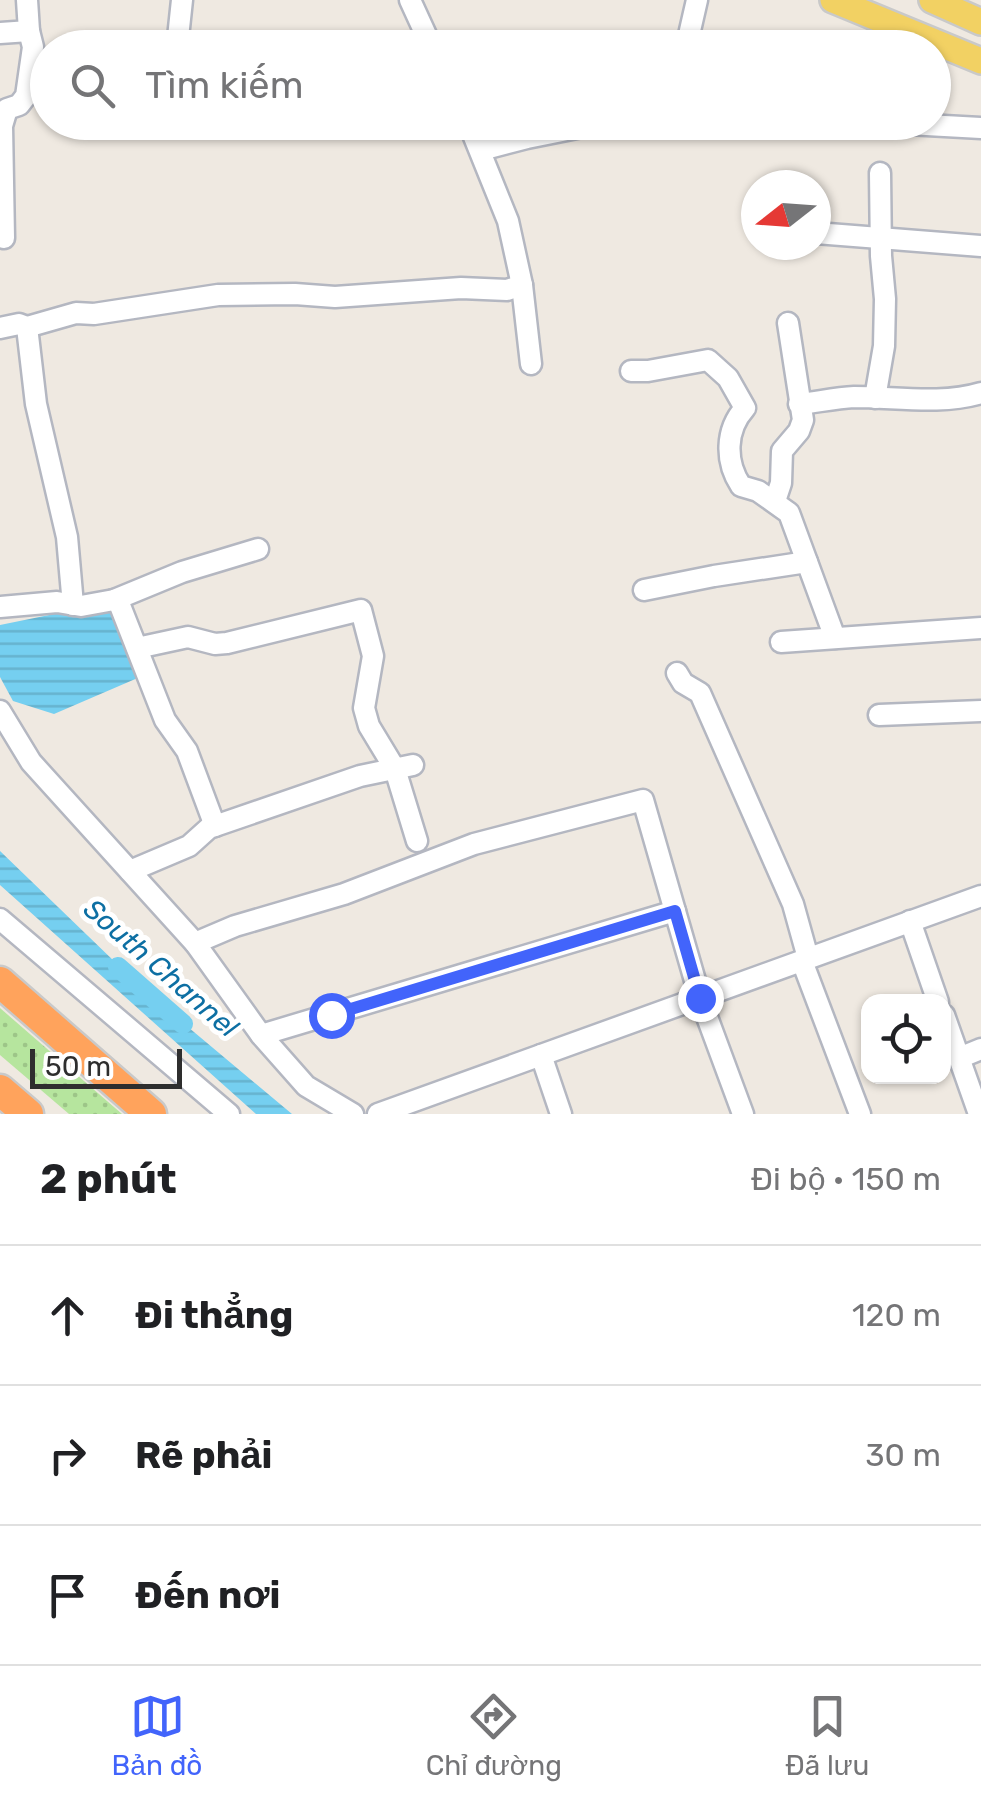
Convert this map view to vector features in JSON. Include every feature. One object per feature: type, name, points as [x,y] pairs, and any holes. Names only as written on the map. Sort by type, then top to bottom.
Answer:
[{"type":"highway","points":[[0,982],[151,1114]]},
{"type":"highway","points":[[0,1090],[28,1114]]},
{"type":"main road","points":[[834,0],[906,30]]},
{"type":"main road","points":[[932,0],[981,22]]},
{"type":"main road","points":[[951,49],[981,61]]},
{"type":"street","points":[[27,0],[30,35]]},
{"type":"street","points":[[178,30],[182,0]]},
{"type":"street","points":[[410,0],[424,30]]},
{"type":"street","points":[[690,30],[697,0]]},
{"type":"street","points":[[0,33],[29,31]]},
{"type":"street","points":[[4,238],[2,126],[7,109],[19,105],[26,96],[30,68]]},
{"type":"street","points":[[951,126],[981,128]]},
{"type":"street","points":[[476,140],[508,221],[522,285],[531,364]]},
{"type":"street","points":[[481,150],[518,140]]},
{"type":"street","points":[[875,398],[884,346],[880,173]]},
{"type":"street","points":[[831,234],[981,246]]},
{"type":"street","points":[[0,328],[20,324],[27,327],[76,313],[94,314],[218,294],[335,297],[461,288],[507,290],[522,285]]},
{"type":"street","points":[[775,502],[781,483],[782,451],[799,432],[803,420],[788,322]]},
{"type":"street","points":[[27,327],[36,404],[68,537],[74,605]]},
{"type":"street","points":[[632,371],[708,360],[728,378],[745,408],[735,418],[729,462],[732,473],[741,486],[758,491],[789,513],[835,638]]},
{"type":"street","points":[[798,404],[850,397],[944,399],[981,392]]},
{"type":"street","points":[[0,607],[114,600],[182,572],[258,549]]},
{"type":"street","points":[[644,590],[806,562]]},
{"type":"street","points":[[114,600],[119,603],[165,720],[187,751],[216,826]]},
{"type":"street","points":[[137,648],[188,637],[227,644],[361,610],[373,656],[364,708],[369,726],[404,767],[405,808],[418,841]]},
{"type":"street","points":[[781,642],[981,628]]},
{"type":"street","points":[[677,673],[683,683],[700,693],[793,904],[805,960],[860,1114]]},
{"type":"street","points":[[879,716],[981,711]]},
{"type":"street","points":[[0,712],[31,762],[195,943],[261,1035],[306,1086],[354,1114]]},
{"type":"street","points":[[130,872],[189,846],[209,828],[360,776],[404,767]]},
{"type":"street","points":[[195,943],[235,926],[344,894],[474,844],[643,800],[738,1113]]},
{"type":"street","points":[[378,1114],[981,896]]},
{"type":"street","points":[[261,1035],[675,911]]},
{"type":"street","points":[[0,919],[229,1114]]},
{"type":"street","points":[[910,922],[935,994]]},
{"type":"street","points":[[951,1036],[979,1114]]},
{"type":"street","points":[[959,1058],[981,1050]]},
{"type":"street","points":[[540,1055],[561,1114]]},
{"type":"green space","points":[[0,1008],[122,1114],[69,1114],[0,1055]]},
{"type":"water","points":[[96,610],[113,612],[140,677],[54,714],[13,701],[0,677],[0,625]]},
{"type":"water","name":"South Channel","points":[[0,851],[145,991],[292,1114],[256,1114],[0,885]]},
{"type":"waterway","name":"South Channel","points":[[118,967],[183,1024]]},
{"type":"route","points":[[331,1015],[675,911],[700,998]]}]
